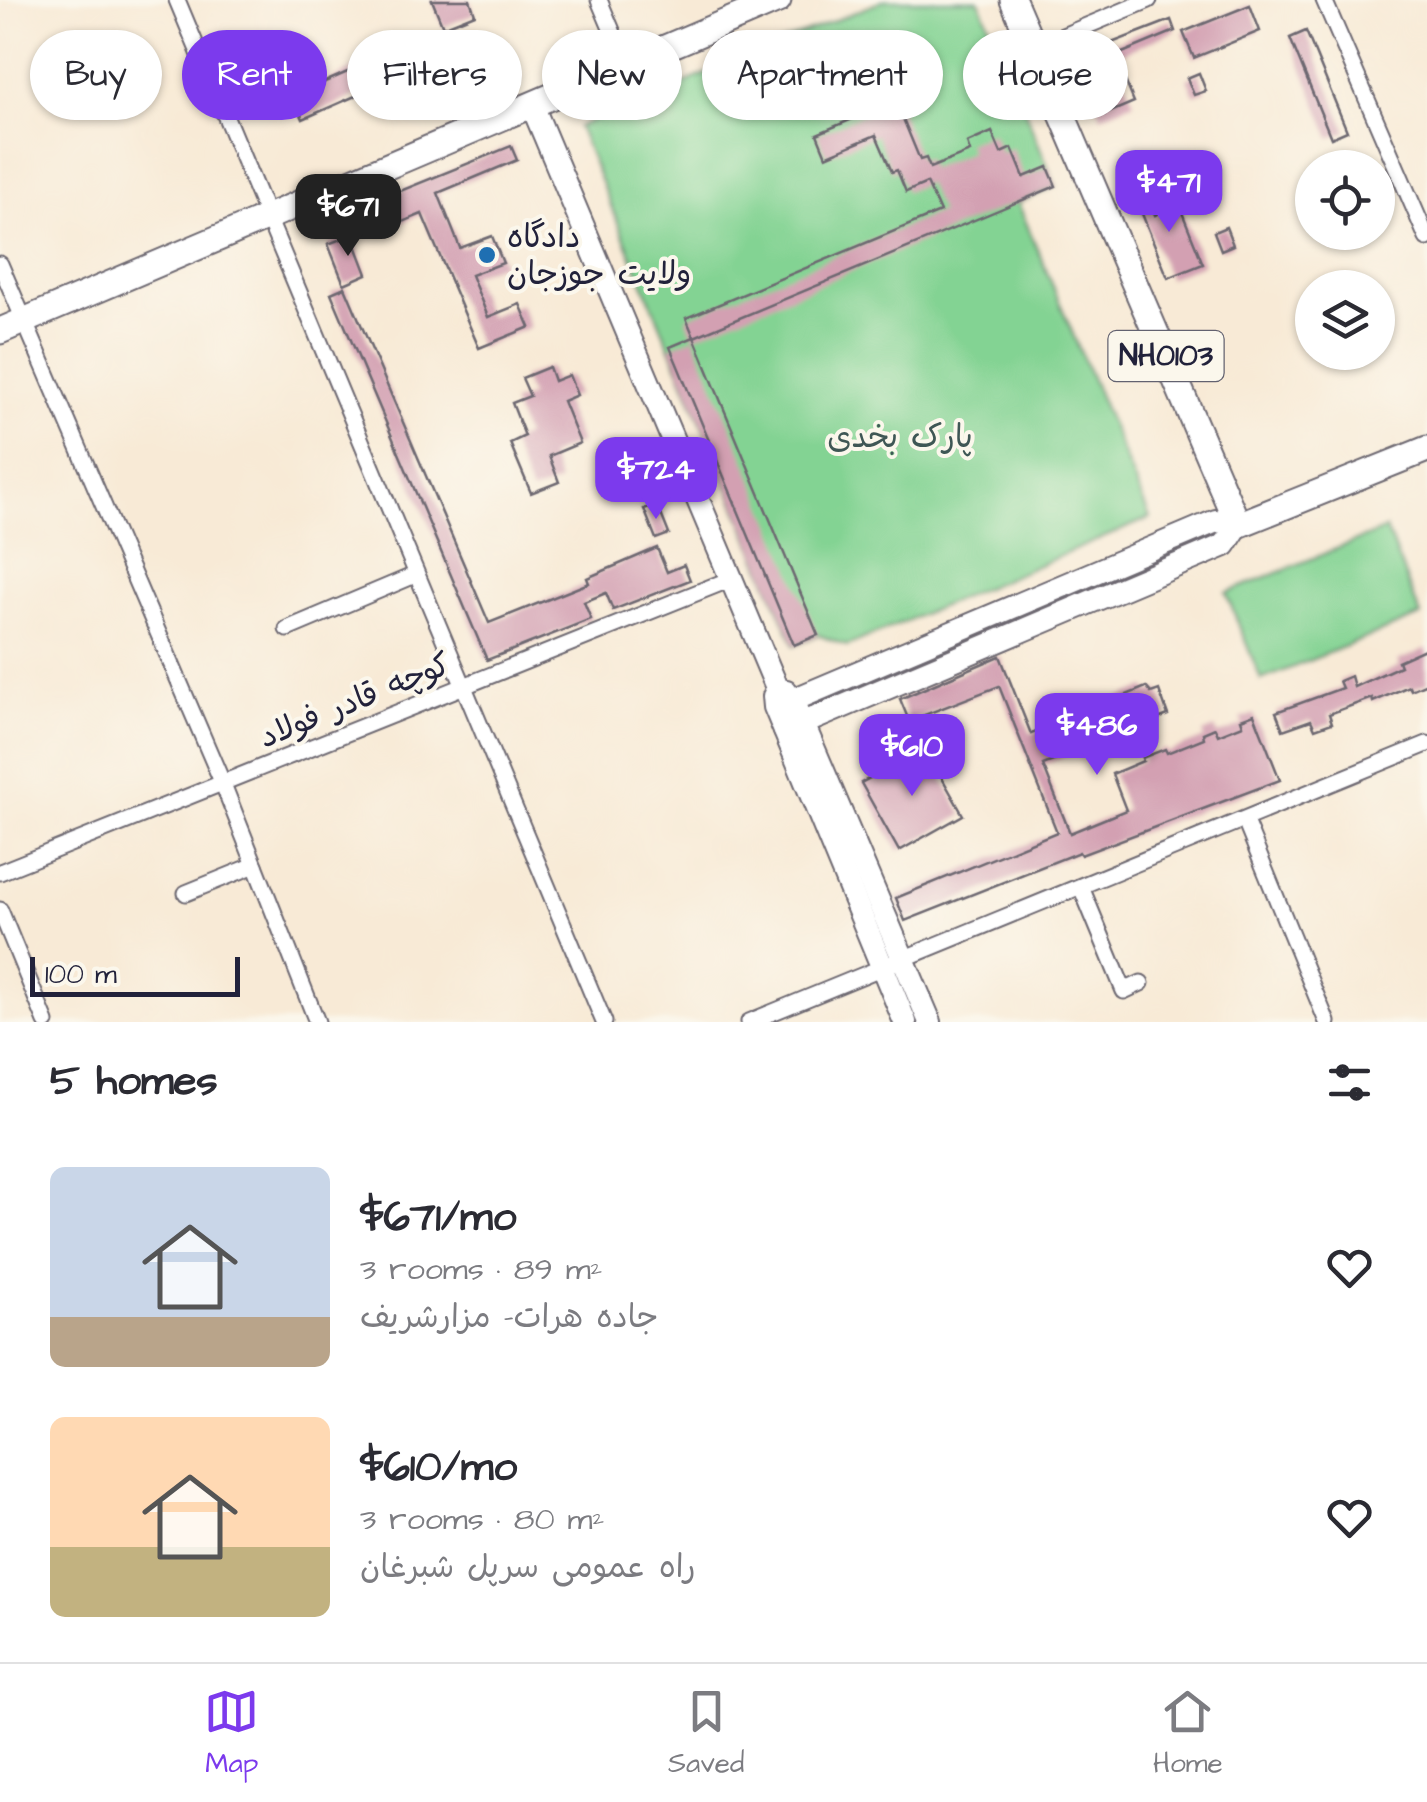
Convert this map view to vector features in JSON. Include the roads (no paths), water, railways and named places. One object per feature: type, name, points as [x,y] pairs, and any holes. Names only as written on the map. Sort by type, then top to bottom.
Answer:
[{"type":"highway","points":[[682,40],[778,0]]},
{"type":"highway","name":"NH0103","points":[[1014,0],[1026,30]]},
{"type":"highway","points":[[12,326],[542,101]]},
{"type":"highway","name":"NH0103","points":[[1065,120],[1238,525]]},
{"type":"highway","points":[[1238,525],[1427,448]]},
{"type":"main road","points":[[532,105],[730,579],[786,695],[794,727],[893,964],[930,1022]]},
{"type":"main road","points":[[786,695],[1216,522],[1238,525],[1225,546],[794,727]]},
{"type":"main road","points":[[893,964],[905,1022]]},
{"type":"street","points":[[178,0],[604,1022]]},
{"type":"street","points":[[599,0],[612,30]]},
{"type":"street","points":[[1077,30],[1149,0]]},
{"type":"street","points":[[1324,0],[1427,238]]},
{"type":"street","points":[[0,264],[12,326],[223,784],[318,1022]]},
{"type":"street","points":[[287,629],[415,575]]},
{"type":"street","name":"کوچه قادر فولاد","points":[[0,872],[730,579]]},
{"type":"street","points":[[749,1022],[1427,744]]},
{"type":"street","points":[[1245,821],[1326,1022]]},
{"type":"street","points":[[186,893],[255,865]]},
{"type":"street","points":[[1080,886],[1124,991],[1141,983]]},
{"type":"street","points":[[0,910],[46,1022]]},
{"type":"place","name":"دادگاه ولایت جوزجان","points":[[487,255]]},
{"type":"park label","name":"پارک بخدی","points":[[900,437]]}]
